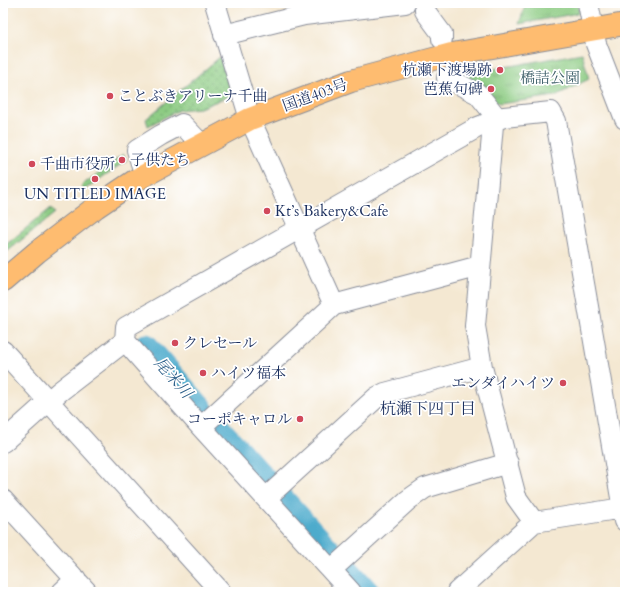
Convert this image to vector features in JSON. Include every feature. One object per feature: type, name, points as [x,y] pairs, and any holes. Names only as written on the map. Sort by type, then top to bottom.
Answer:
[{"type":"highway","name":"国道403号","points":[[3,281],[37,252],[96,207],[145,176],[250,119],[351,81],[452,54],[609,27]]},
{"type":"street","points":[[215,3],[250,119],[334,305]]},
{"type":"street","points":[[224,35],[302,9],[406,3]]},
{"type":"street","points":[[420,3],[425,3],[425,11],[442,34],[442,39]]},
{"type":"street","points":[[588,3],[609,27],[608,78],[625,119]]},
{"type":"street","points":[[447,78],[478,94],[494,114],[495,121],[475,326],[482,368],[516,497],[534,522]]},
{"type":"street","points":[[351,592],[125,341],[126,327],[478,127],[504,117],[551,112],[556,121],[624,514],[534,522],[457,592]]},
{"type":"street","points":[[145,176],[137,150],[161,135],[182,124],[202,145]]},
{"type":"street","points":[[201,427],[334,305],[480,266]]},
{"type":"street","points":[[3,442],[49,402],[125,341]]},
{"type":"street","points":[[3,351],[221,592]]},
{"type":"street","points":[[266,498],[377,397],[385,393],[482,368]]},
{"type":"street","points":[[331,570],[408,500],[425,488],[508,464]]},
{"type":"street","points":[[3,500],[75,588]]},
{"type":"green space","points":[[526,3],[577,3],[579,13],[519,24]]},
{"type":"green space","name":"橋詰公園","points":[[582,53],[589,79],[555,96],[499,104],[455,76]]},
{"type":"green space","points":[[220,57],[232,95],[200,108],[179,110],[148,126],[146,119]]},
{"type":"green space","points":[[123,154],[127,160],[84,190],[81,186]]},
{"type":"green space","points":[[51,208],[55,213],[3,255],[3,247]]},
{"type":"waterway","name":"尾米川","points":[[146,346],[201,409]]},
{"type":"waterway","name":"尾米川","points":[[216,426],[265,480]]},
{"type":"waterway","name":"尾米川","points":[[281,498],[332,554]]},
{"type":"waterway","name":"尾米川","points":[[347,570],[367,592]]},
{"type":"place","name":"杭瀬下渡場跡","points":[[500,70]]},
{"type":"place","name":"芭蕉句碑","points":[[491,89]]},
{"type":"place","name":"ことぶきアリーナ千曲","points":[[110,96]]},
{"type":"place","name":"子供たち","points":[[122,160]]},
{"type":"place","name":"千曲市役所","points":[[32,164]]},
{"type":"place","name":"UN TITLED IMAGE","points":[[95,179]]},
{"type":"place","name":"Kt’s Bakery&Cafe","points":[[267,211]]},
{"type":"place","name":"クレセール","points":[[175,343]]},
{"type":"place","name":"ハイツ福本","points":[[203,373]]},
{"type":"place","name":"エンダイハイツ","points":[[563,383]]},
{"type":"place","name":"コーポキャロル","points":[[300,419]]},
{"type":"district","name":"杭瀬下四丁目","points":[[428,409]]}]
